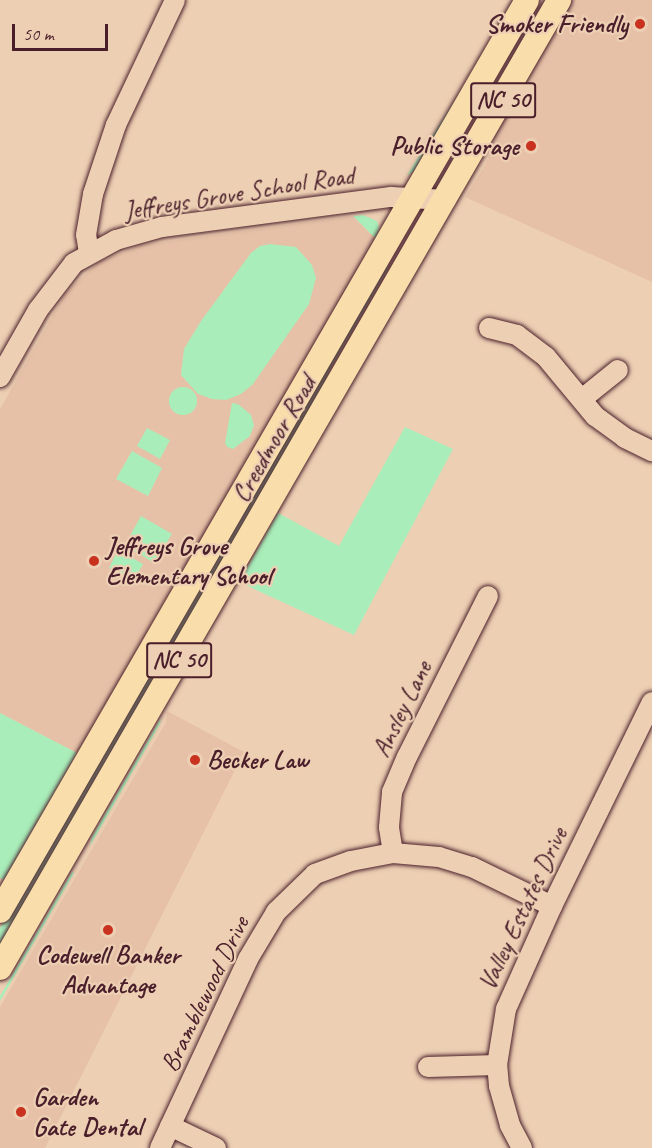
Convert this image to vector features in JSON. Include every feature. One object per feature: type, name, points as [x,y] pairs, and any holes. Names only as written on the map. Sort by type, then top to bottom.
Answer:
[{"type":"main road","name":"Creedmoor Road","points":[[0,911],[527,0]]},
{"type":"main road","name":"Creedmoor Road","points":[[0,968],[560,0]]},
{"type":"street","points":[[89,253],[86,235],[93,194],[116,125],[175,0]]},
{"type":"street","name":"Jeffreys Grove School Road","points":[[0,377],[38,310],[74,263],[89,253],[135,233],[162,227],[391,197],[446,200]]},
{"type":"street","points":[[489,328],[517,335],[546,357],[602,421],[625,438],[652,451]]},
{"type":"street","points":[[582,399],[618,369]]},
{"type":"street","name":"Ansley Lane","points":[[393,853],[389,827],[392,792],[406,757],[488,596]]},
{"type":"street","name":"Valley Estates Drive","points":[[522,1148],[503,1104],[497,1065],[502,1024],[511,993],[652,702]]},
{"type":"street","name":"Bramblewood Drive","points":[[160,1148],[248,959],[276,912],[315,874],[351,861],[393,853],[439,857],[472,867],[552,906]]},
{"type":"street","points":[[428,1067],[497,1065]]},
{"type":"street","points":[[170,1126],[216,1148]]},
{"type":"shaded area","points":[[573,0],[652,0],[652,282],[465,197],[486,164],[497,131]]},
{"type":"shaded area","name":"Jeffreys Grove Elementary School","points":[[353,216],[376,239],[77,753],[0,713],[0,409],[66,292],[99,262],[142,245]]},
{"type":"shaded area","points":[[167,711],[244,752],[45,1148],[0,1148],[0,1007],[166,722]]},
{"type":"green space","points":[[456,98],[425,157],[414,172],[407,175]]},
{"type":"green space","points":[[363,215],[377,221],[379,227],[376,239],[353,216]]},
{"type":"green space","points":[[270,244],[296,247],[312,265],[316,278],[309,304],[253,384],[241,394],[226,400],[212,399],[198,394],[181,375],[184,349],[201,321],[251,253],[260,246]]},
{"type":"green space","points":[[385,264],[389,267],[329,371],[305,428],[0,953],[0,928]]},
{"type":"green space","points":[[183,387],[193,391],[197,401],[193,411],[183,415],[173,411],[169,401],[173,391]]},
{"type":"green space","points":[[232,403],[238,404],[251,415],[254,425],[250,436],[233,449],[227,447],[225,443]]},
{"type":"green space","points":[[405,427],[453,449],[354,635],[239,582],[278,513],[339,546]]},
{"type":"green space","points":[[147,428],[170,440],[160,459],[137,446]]},
{"type":"green space","points":[[132,451],[162,468],[148,496],[116,479]]},
{"type":"green space","points":[[141,516],[172,534],[154,563],[125,545]]},
{"type":"green space","points":[[118,550],[143,564],[133,581],[109,568]]},
{"type":"green space","points":[[0,713],[77,753],[4,880],[0,878]]},
{"type":"green space","points":[[161,718],[160,724],[90,846],[92,837]]},
{"type":"green space","points":[[72,872],[74,873],[0,1001],[0,996]]},
{"type":"place","name":"Smoker Friendly","points":[[640,24]]},
{"type":"place","name":"Public Storage","points":[[531,146]]},
{"type":"place","name":"Jeffreys Grove Elementary School","points":[[94,561]]},
{"type":"place","name":"Becker Law","points":[[195,760]]},
{"type":"place","name":"Codewell Banker Advantage","points":[[108,930]]},
{"type":"place","name":"Garden Gate Dental","points":[[21,1112]]}]
